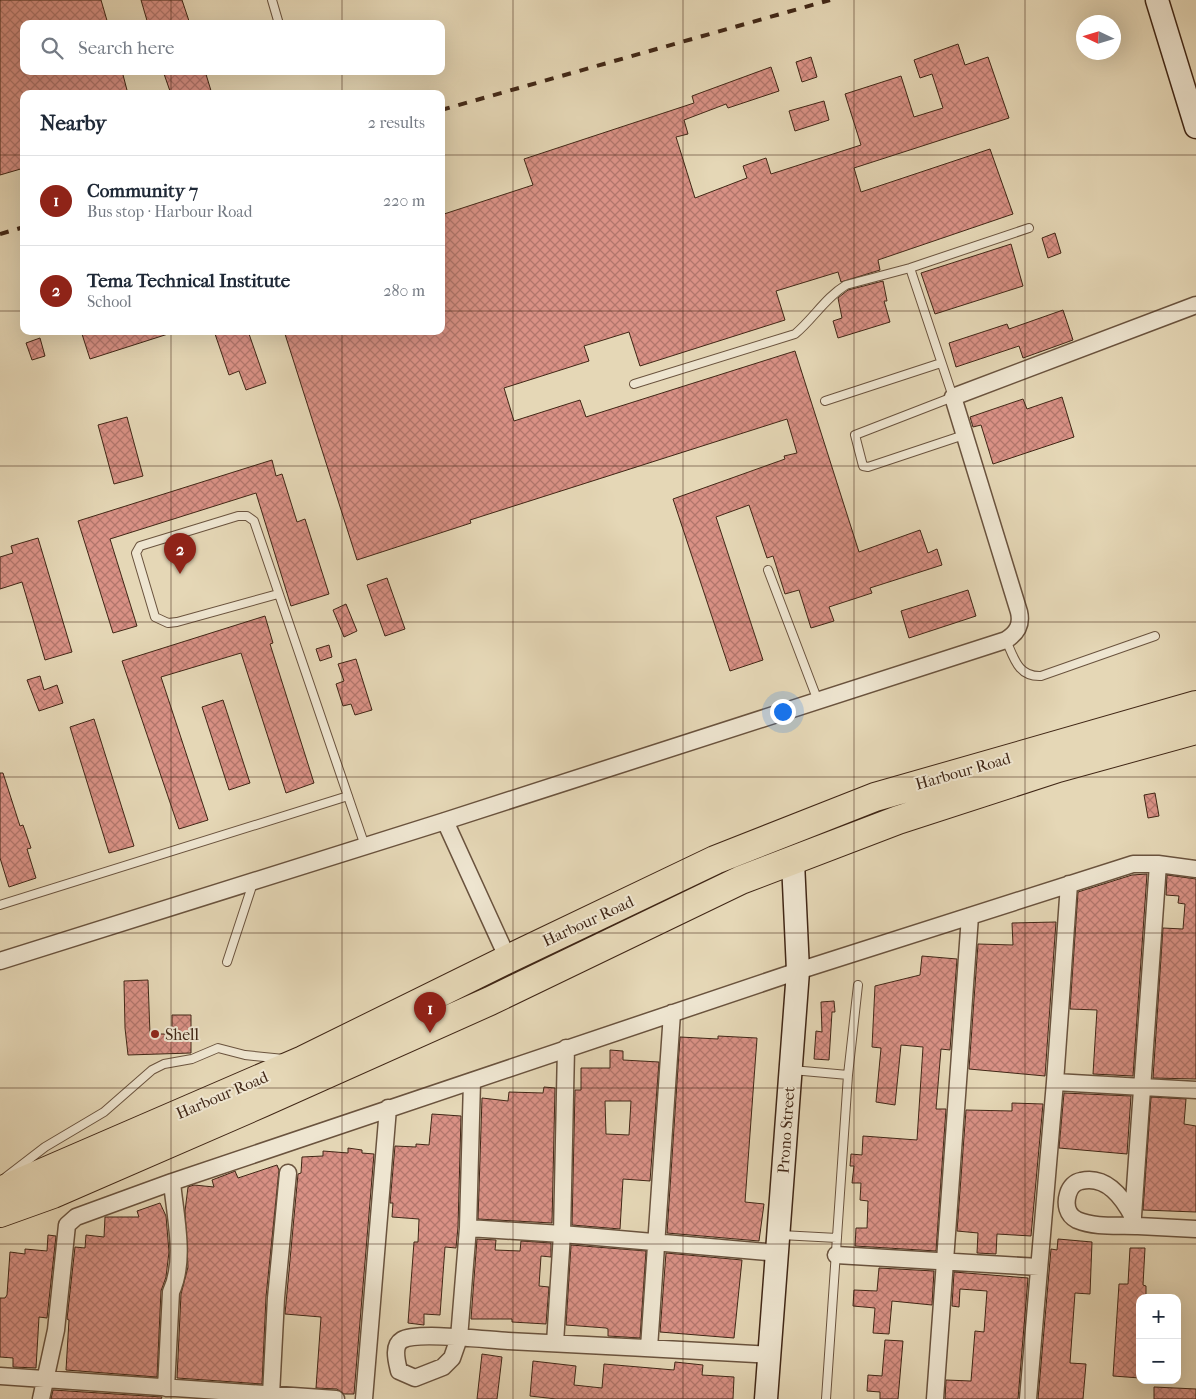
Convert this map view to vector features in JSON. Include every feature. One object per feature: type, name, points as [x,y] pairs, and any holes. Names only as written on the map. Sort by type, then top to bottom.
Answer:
[{"type":"highway","name":"Harbour Road","points":[[0,1191],[303,1060],[715,860],[874,797],[1196,705]]},
{"type":"highway","name":"Harbour Road","points":[[0,1213],[53,1194],[490,1001],[741,880],[793,862],[898,820],[1058,768],[1196,730]]},
{"type":"street","points":[[1157,0],[1196,127]]},
{"type":"street","points":[[1175,54],[1196,80]]},
{"type":"street","points":[[0,960],[445,821],[1006,640],[1019,627],[1020,612],[953,397],[1196,305]]},
{"type":"street","points":[[445,821],[508,959]]},
{"type":"street","name":"Prono Street","points":[[766,1399],[771,1355],[798,971],[793,862]]},
{"type":"street","points":[[41,1399],[56,1330],[67,1225],[76,1217],[172,1182],[566,1048],[1068,884],[1133,864],[1158,864],[1196,870]]},
{"type":"street","points":[[1158,864],[1142,1087],[1136,1221],[1196,1229]]},
{"type":"street","points":[[1028,1399],[1056,1082],[1068,884]]},
{"type":"street","points":[[935,1399],[970,916]]},
{"type":"street","points":[[649,1348],[672,1014]]},
{"type":"street","points":[[555,1343],[562,1234],[566,1048]]},
{"type":"street","points":[[472,1081],[468,1228],[459,1338],[771,1355]]},
{"type":"street","points":[[1056,1082],[1196,1090]]},
{"type":"street","points":[[364,1399],[388,1108]]},
{"type":"street","points":[[271,1396],[276,1298],[288,1173]]},
{"type":"street","points":[[166,1388],[171,1300],[178,1256],[172,1182]]},
{"type":"street","points":[[468,1228],[657,1243],[778,1244]]},
{"type":"street","points":[[836,1255],[1039,1266]]},
{"type":"street","points":[[0,1376],[336,1399]]},
{"type":"lane","points":[[272,0],[279,20]]},
{"type":"lane","points":[[634,384],[795,334],[806,325],[838,290],[846,285],[910,268],[1029,228]]},
{"type":"lane","points":[[910,268],[953,397],[855,435],[864,466],[868,467],[964,435]]},
{"type":"lane","points":[[825,401],[942,363]]},
{"type":"lane","points":[[278,594],[178,622],[162,622],[155,617],[136,554],[140,546],[229,518],[247,516],[254,521],[365,846]]},
{"type":"lane","points":[[768,570],[818,701]]},
{"type":"lane","points":[[1006,640],[1020,669],[1032,676],[1041,676],[1155,636]]},
{"type":"lane","points":[[0,905],[348,796]]},
{"type":"lane","points":[[227,962],[254,881]]},
{"type":"lane","points":[[826,1399],[848,1075],[858,985]]},
{"type":"lane","points":[[0,1182],[16,1167],[45,1147],[104,1112],[152,1070],[164,1064],[192,1059],[218,1048],[245,1056],[303,1060]]},
{"type":"lane","points":[[790,1069],[848,1075]]},
{"type":"lane","points":[[778,1244],[837,1238]]},
{"type":"building","points":[[0,0],[101,0],[107,20],[20,20],[20,75],[123,75],[127,90],[20,90],[20,169],[0,175]]},
{"type":"building","points":[[141,0],[182,0],[189,20],[147,20]]},
{"type":"building","points":[[958,44],[965,65],[988,57],[1009,118],[854,168],[861,192],[990,149],[1013,214],[878,260],[880,270],[841,282],[838,272],[776,291],[785,320],[640,366],[629,332],[584,346],[589,361],[504,388],[514,421],[580,400],[586,417],[795,351],[859,552],[920,530],[928,553],[937,549],[942,565],[870,588],[872,593],[829,607],[834,621],[811,628],[799,590],[785,594],[773,556],[767,558],[749,505],[716,517],[763,660],[730,671],[673,499],[785,459],[784,456],[797,453],[787,419],[470,520],[471,523],[357,560],[285,335],[445,335],[445,214],[533,185],[524,159],[694,103],[692,96],[771,67],[779,91],[728,108],[726,104],[684,120],[688,134],[676,137],[695,198],[747,178],[743,166],[766,158],[771,174],[861,145],[845,94],[901,76],[914,117],[943,108],[932,74],[920,78],[914,60]]},
{"type":"building","points":[[811,57],[817,77],[802,82],[796,62]]},
{"type":"building","points":[[164,75],[206,75],[211,90],[170,90]]},
{"type":"building","points":[[824,101],[829,120],[795,131],[789,111]]},
{"type":"building","points":[[1055,233],[1061,253],[1048,258],[1042,238]]},
{"type":"building","points":[[1011,244],[1023,286],[935,314],[921,273]]},
{"type":"building","points":[[883,281],[887,301],[884,301],[890,322],[838,338],[833,321],[842,318],[838,298],[848,290]]},
{"type":"building","points":[[1063,310],[1073,340],[1023,358],[1019,346],[956,367],[949,343],[1007,324],[1009,329]]},
{"type":"building","points":[[82,335],[165,335],[90,359]]},
{"type":"building","points":[[215,335],[249,335],[266,383],[246,390],[239,371],[229,375]]},
{"type":"building","points":[[40,338],[45,356],[32,360],[26,343]]},
{"type":"building","points":[[1062,397],[1074,437],[993,464],[981,425],[973,427],[970,417],[1023,399],[1027,409]]},
{"type":"building","points":[[127,417],[143,476],[114,484],[98,425]]},
{"type":"building","points":[[272,460],[276,476],[282,474],[297,522],[305,519],[329,594],[291,606],[256,493],[110,539],[137,626],[113,633],[78,521]]},
{"type":"building","points":[[38,538],[72,652],[45,660],[22,582],[0,589],[0,557],[13,553],[11,546]]},
{"type":"building","points":[[387,578],[405,629],[385,636],[367,585]]},
{"type":"building","points":[[968,590],[976,616],[909,638],[901,611]]},
{"type":"building","points":[[346,604],[357,631],[344,637],[333,610]]},
{"type":"building","points":[[265,616],[273,643],[270,644],[314,783],[286,793],[241,653],[161,677],[208,820],[179,829],[122,661]]},
{"type":"building","points":[[329,645],[332,657],[320,661],[316,649]]},
{"type":"building","points":[[356,659],[372,710],[355,715],[351,704],[343,706],[336,684],[344,681],[338,664]]},
{"type":"building","points":[[40,676],[44,690],[57,685],[63,703],[39,711],[27,680]]},
{"type":"building","points":[[223,700],[250,783],[229,790],[202,707]]},
{"type":"building","points":[[94,719],[134,846],[109,853],[70,727]]},
{"type":"building","points":[[0,773],[3,773],[20,826],[23,825],[31,848],[27,849],[36,878],[9,887],[0,858]]},
{"type":"building","points":[[1155,793],[1159,816],[1148,818],[1144,795]]},
{"type":"building","points":[[1147,874],[1133,1076],[1093,1074],[1097,1010],[1070,1009],[1078,892],[1132,875]]},
{"type":"building","points":[[1167,875],[1196,879],[1196,1079],[1153,1078],[1163,928],[1183,929],[1185,904],[1178,903],[1179,896],[1166,895]]},
{"type":"building","points":[[1056,922],[1045,1076],[969,1069],[978,944],[1013,945],[1012,923]]},
{"type":"building","points":[[922,956],[957,959],[950,1050],[941,1049],[936,1109],[946,1109],[936,1251],[855,1246],[856,1228],[867,1228],[868,1201],[860,1200],[861,1183],[852,1183],[854,1166],[850,1166],[851,1154],[862,1155],[863,1136],[917,1140],[923,1047],[901,1045],[895,1105],[876,1102],[881,1048],[872,1047],[875,986],[920,975]]},
{"type":"building","points":[[148,980],[150,1034],[172,1034],[172,1015],[191,1015],[191,1053],[128,1055],[125,1028],[124,981]]},
{"type":"building","points":[[834,1001],[835,1012],[832,1012],[829,1060],[814,1059],[816,1031],[822,1032],[821,1002]]},
{"type":"building","points":[[718,1036],[757,1038],[745,1202],[764,1204],[759,1241],[667,1233],[680,1037],[718,1039]]},
{"type":"building","points":[[610,1050],[623,1051],[623,1060],[659,1062],[650,1181],[623,1179],[620,1229],[572,1225],[575,1090],[581,1090],[581,1068],[610,1068]],"holes":[[[605,1101],[631,1101],[629,1135],[606,1134]]]},
{"type":"building","points":[[544,1087],[555,1088],[552,1223],[478,1219],[482,1098],[508,1101],[509,1092],[543,1093]]},
{"type":"building","points":[[1064,1093],[1131,1096],[1127,1154],[1059,1148]]},
{"type":"building","points":[[1151,1097],[1186,1099],[1184,1124],[1196,1126],[1196,1212],[1143,1210]]},
{"type":"building","points":[[1012,1103],[1043,1104],[1031,1236],[997,1234],[996,1254],[977,1253],[978,1233],[957,1231],[966,1110],[1012,1111]]},
{"type":"building","points":[[432,1114],[461,1116],[458,1227],[456,1248],[445,1247],[440,1315],[424,1314],[424,1325],[408,1323],[414,1242],[418,1242],[419,1219],[392,1217],[393,1203],[390,1203],[395,1146],[416,1147],[416,1144],[429,1145]]},
{"type":"building","points":[[348,1148],[362,1150],[362,1153],[374,1154],[354,1394],[344,1394],[337,1389],[316,1388],[321,1317],[285,1314],[298,1174],[301,1173],[302,1157],[323,1156],[323,1151],[348,1153]]},
{"type":"building","points":[[277,1165],[279,1170],[266,1297],[262,1384],[177,1378],[181,1294],[188,1267],[185,1211],[188,1187],[194,1185],[214,1187],[212,1180],[235,1171],[238,1178]]},
{"type":"building","points":[[160,1203],[166,1216],[169,1252],[166,1277],[161,1291],[157,1377],[66,1370],[69,1320],[67,1319],[75,1247],[85,1248],[86,1235],[104,1237],[105,1217],[139,1217],[137,1211]]},
{"type":"building","points":[[48,1235],[56,1236],[47,1318],[39,1317],[36,1368],[13,1367],[13,1358],[0,1357],[0,1298],[5,1298],[7,1295],[10,1252],[25,1254],[25,1249],[47,1251]]},
{"type":"building","points":[[477,1239],[496,1240],[495,1250],[520,1251],[521,1241],[551,1243],[551,1257],[541,1256],[539,1286],[549,1287],[546,1324],[512,1322],[512,1319],[471,1319]]},
{"type":"building","points":[[1058,1239],[1092,1242],[1090,1294],[1075,1293],[1070,1363],[1086,1364],[1083,1399],[1038,1399],[1051,1249],[1057,1250]]},
{"type":"building","points":[[571,1245],[646,1251],[640,1338],[608,1336],[608,1329],[606,1328],[566,1325]]},
{"type":"building","points":[[1130,1248],[1145,1248],[1143,1285],[1146,1286],[1146,1294],[1136,1294],[1136,1378],[1113,1376],[1119,1284],[1128,1284]]},
{"type":"building","points":[[666,1253],[742,1260],[734,1338],[660,1332]]},
{"type":"building","points":[[879,1268],[934,1271],[932,1305],[892,1301],[889,1334],[873,1333],[875,1308],[853,1306],[854,1290],[877,1291]]},
{"type":"building","points":[[954,1272],[1028,1278],[1018,1399],[945,1399],[946,1380],[971,1381],[975,1331],[984,1332],[987,1291],[960,1289],[959,1307],[952,1306]]},
{"type":"building","points":[[885,1340],[903,1341],[898,1399],[880,1399],[880,1392],[867,1391],[868,1375],[882,1376]]},
{"type":"building","points":[[482,1354],[502,1357],[497,1399],[477,1399]]},
{"type":"building","points":[[533,1361],[576,1366],[574,1385],[602,1388],[604,1364],[674,1370],[675,1362],[703,1365],[702,1375],[734,1377],[733,1399],[556,1399],[530,1396]]},
{"type":"building","points":[[1154,1387],[1196,1389],[1196,1399],[1154,1399]]},
{"type":"building","points":[[53,1390],[162,1397],[161,1399],[51,1399]]},
{"type":"railway","points":[[445,109],[830,0]]},
{"type":"railway","points":[[0,234],[20,228]]},
{"type":"place","name":"Tema Technical Institute","points":[[180,574]]},
{"type":"place","name":"Community 7","points":[[430,1033]]},
{"type":"place","name":"Shell","points":[[155,1034]]}]
